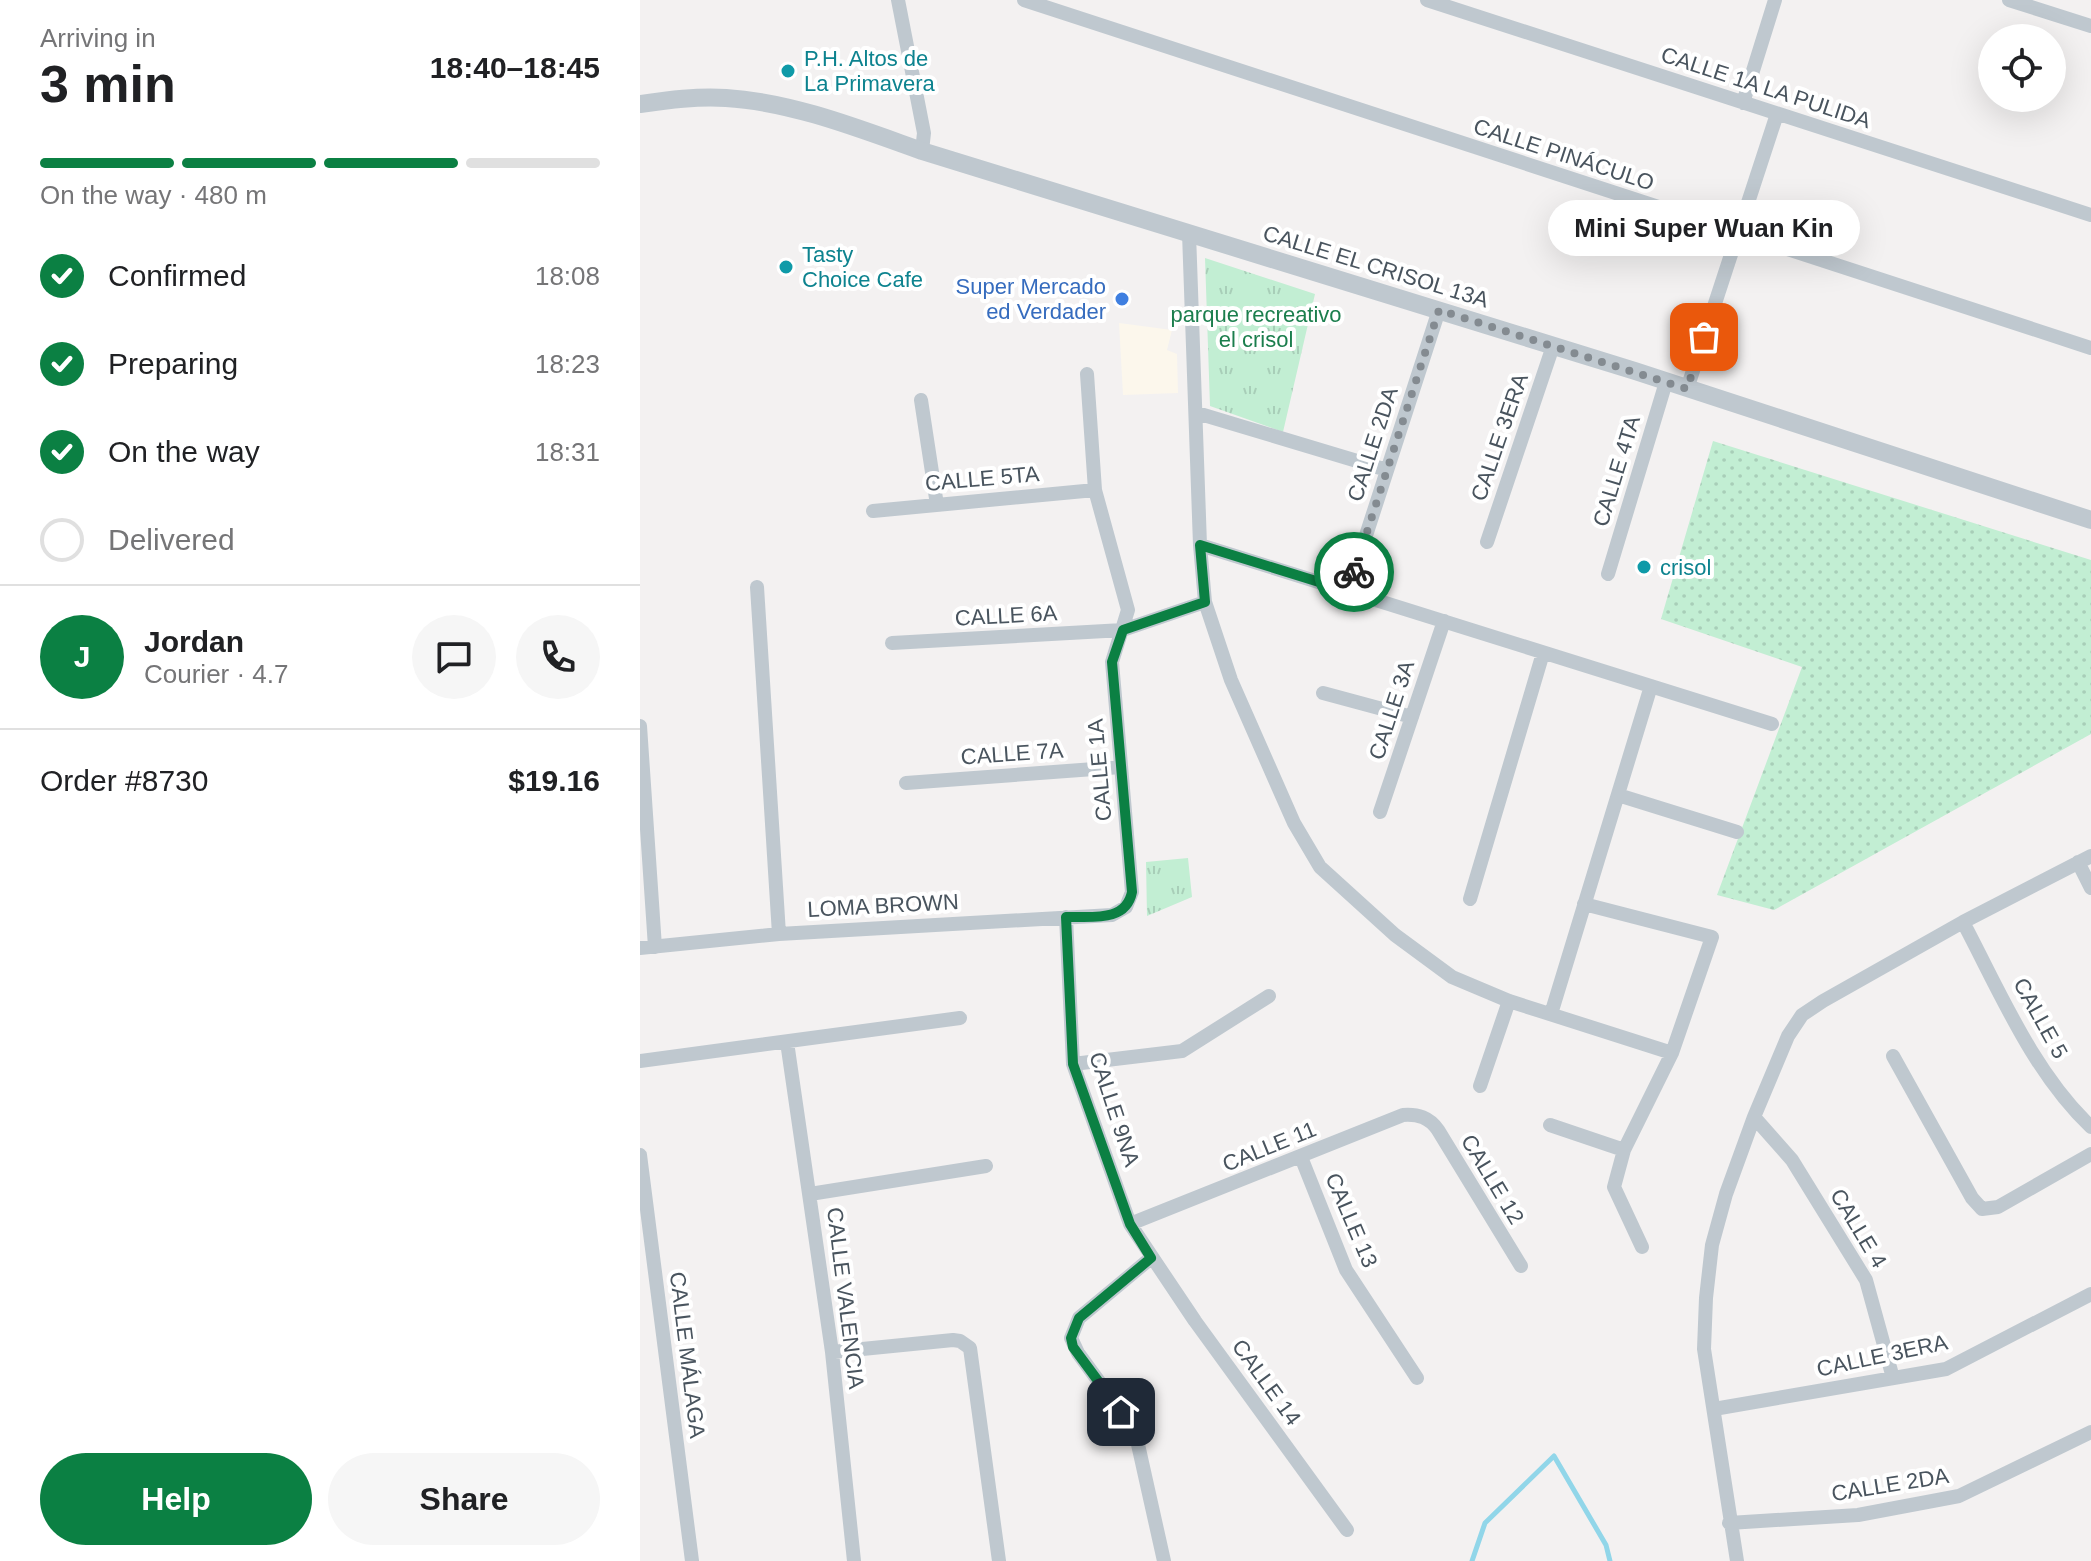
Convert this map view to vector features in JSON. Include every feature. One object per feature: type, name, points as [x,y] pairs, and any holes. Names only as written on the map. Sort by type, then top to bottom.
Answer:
[{"type":"street","points":[[898,0],[924,133],[922,151]]},
{"type":"street","name":"CALLE PINÁCULO","points":[[1024,0],[2091,348]]},
{"type":"street","name":"CALLE 1A LA PULIDA","points":[[1427,0],[2091,215]]},
{"type":"street","points":[[1743,103],[1775,0]]},
{"type":"street","points":[[2009,0],[2091,26]]},
{"type":"street","name":"CALLE EL CRISOL 13A","points":[[640,104],[727,98],[781,107],[1439,310],[2091,520]]},
{"type":"street","points":[[1687,389],[1777,114]]},
{"type":"street","points":[[1189,233],[1200,545],[1205,602],[1231,680],[1294,823],[1320,867],[1395,935],[1452,977],[1509,1001],[1672,1053]]},
{"type":"street","name":"CALLE 2DA","points":[[1348,591],[1439,310]]},
{"type":"street","name":"CALLE 3ERA","points":[[1487,542],[1553,346]]},
{"type":"street","name":"CALLE 1A","points":[[1087,374],[1095,490],[1128,610],[1112,662],[1132,892],[1126,907]]},
{"type":"street","name":"CALLE 4TA","points":[[1608,574],[1666,382]]},
{"type":"street","points":[[921,400],[937,505]]},
{"type":"street","points":[[1197,413],[1387,470]]},
{"type":"street","name":"CALLE 5TA","points":[[873,511],[1095,490]]},
{"type":"street","points":[[1200,545],[1772,724]]},
{"type":"street","points":[[757,587],[779,934]]},
{"type":"street","name":"CALLE 6A","points":[[892,643],[1123,630],[1205,602]]},
{"type":"street","name":"CALLE 3A","points":[[1380,812],[1444,621]]},
{"type":"street","points":[[1470,899],[1543,653]]},
{"type":"street","points":[[1551,1014],[1651,686]]},
{"type":"street","points":[[1323,693],[1412,717]]},
{"type":"street","points":[[640,726],[647,947]]},
{"type":"street","name":"CALLE 7A","points":[[906,783],[1121,767]]},
{"type":"street","points":[[1618,795],[1737,832]]},
{"type":"street","points":[[1737,1561],[1704,1349],[1706,1298],[1712,1245],[1726,1194],[1788,1036],[1802,1015],[1963,922],[2084,859],[2091,888]]},
{"type":"street","points":[[1584,904],[1712,937],[1672,1053],[1624,1150],[1614,1187],[1642,1247]]},
{"type":"street","name":"LOMA BROWN","points":[[647,947],[779,934],[1112,915],[1126,907]]},
{"type":"street","name":"CALLE 9NA","points":[[1066,917],[1073,1064],[1130,1224],[1151,1258]]},
{"type":"street","name":"CALLE 5","points":[[1963,922],[2040,1065],[2073,1110],[2091,1127]]},
{"type":"street","points":[[1073,1064],[1182,1051],[1269,996]]},
{"type":"street","points":[[1480,1086],[1509,1001]]},
{"type":"street","points":[[640,1061],[960,1018]]},
{"type":"street","name":"CALLE VALENCIA","points":[[787,1042],[832,1352],[854,1561]]},
{"type":"street","points":[[1893,1056],[1972,1198],[1982,1209],[1998,1207],[2091,1154]]},
{"type":"street","name":"CALLE 11","points":[[1130,1224],[1403,1115],[1425,1117]]},
{"type":"street","name":"CALLE 12","points":[[1425,1117],[1438,1130],[1521,1266]]},
{"type":"street","name":"CALLE 4","points":[[1754,1117],[1792,1160],[1866,1280],[1893,1378]]},
{"type":"street","points":[[1550,1125],[1624,1150]]},
{"type":"street","name":"CALLE MÁLAGA","points":[[640,1155],[692,1561]]},
{"type":"street","name":"CALLE 13","points":[[1301,1157],[1346,1270],[1417,1378]]},
{"type":"street","points":[[810,1194],[986,1166]]},
{"type":"street","points":[[1151,1258],[1079,1318],[1071,1338],[1073,1347],[1135,1431],[1164,1561]]},
{"type":"street","name":"CALLE 14","points":[[1151,1258],[1347,1530]]},
{"type":"street","name":"CALLE 3ERA","points":[[1714,1409],[1946,1369],[2091,1294]]},
{"type":"street","points":[[832,1352],[953,1340],[970,1348],[999,1561]]},
{"type":"street","name":"CALLE 2DA","points":[[1729,1523],[1858,1515],[1959,1496],[2091,1432]]},
{"type":"shaded area","points":[[1119,323],[1172,330],[1167,350],[1177,354],[1178,393],[1123,395]]},
{"type":"green space","name":"parque recreativo el crisol","points":[[1205,258],[1315,294],[1283,432],[1210,406]]},
{"type":"green space","points":[[1713,441],[2091,560],[2091,734],[1774,910],[1717,895],[1802,667],[1661,619]]},
{"type":"green space","points":[[1188,858],[1192,897],[1147,916],[1146,862]]},
{"type":"waterway","points":[[1472,1561],[1485,1523],[1554,1456],[1606,1545],[1610,1561]]},
{"type":"way so far","points":[[1354,572],[1439,310],[1687,389],[1704,337]]},
{"type":"place","name":"P.H. Altos de La Primavera","points":[[788,71]]},
{"type":"place","name":"Tasty Choice Cafe","points":[[786,267]]},
{"type":"place","name":"Super Mercado ed Verdader","points":[[1122,299]]},
{"type":"place","name":"Mini Super Wuan Kin","points":[[1704,337]]},
{"type":"place","name":"crisol","points":[[1644,567]]},
{"type":"route","points":[[1121,1412],[1073,1347],[1071,1338],[1079,1318],[1151,1258],[1130,1224],[1073,1064],[1066,917],[1120,912],[1126,907],[1132,892],[1112,662],[1123,630],[1205,602],[1200,545],[1348,591],[1354,572]]}]
